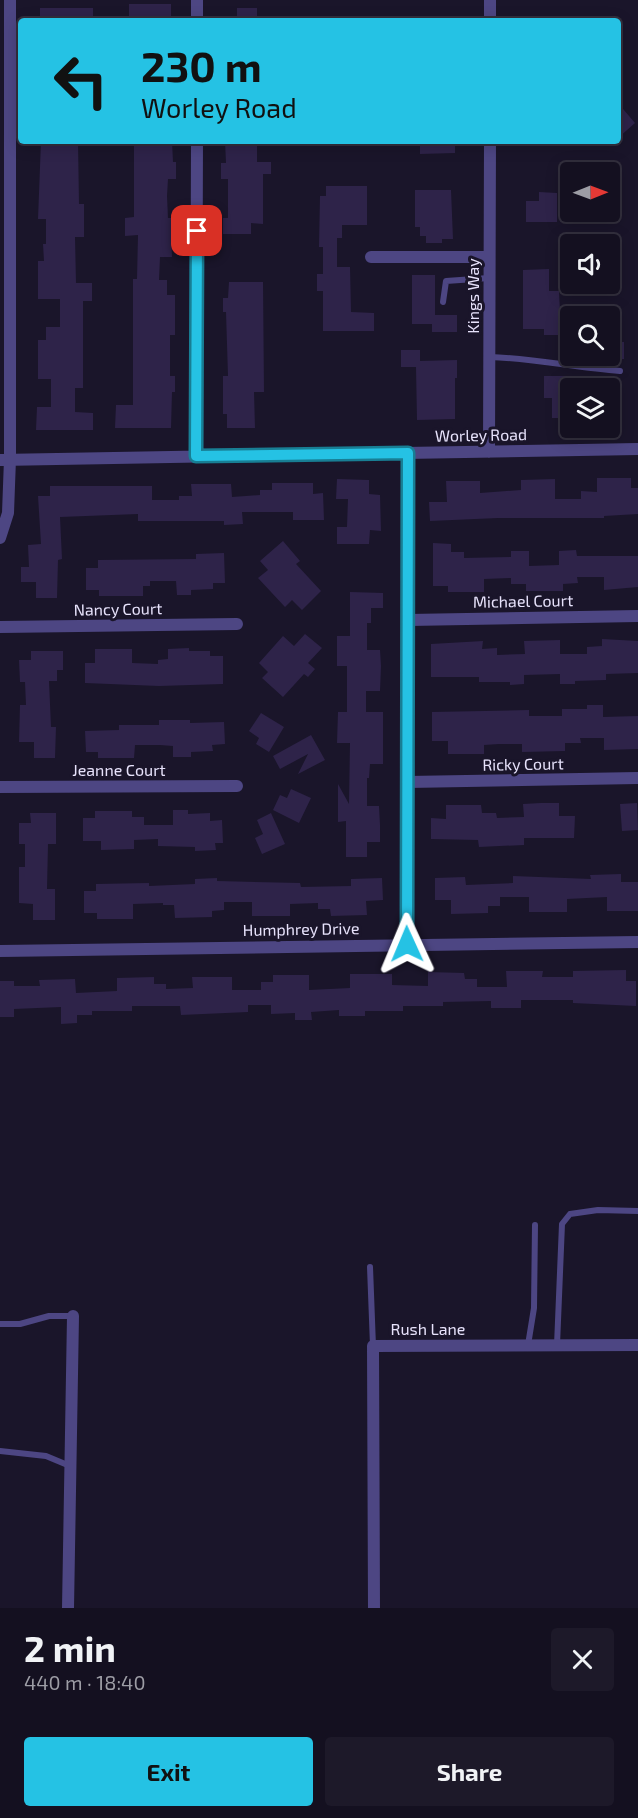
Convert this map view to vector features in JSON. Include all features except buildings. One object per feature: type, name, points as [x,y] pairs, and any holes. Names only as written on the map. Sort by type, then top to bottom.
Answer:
[{"type":"street","points":[[0,538],[8,513],[5,460],[10,0]]},
{"type":"street","points":[[197,0],[197,18]]},
{"type":"street","points":[[490,0],[490,18]]},
{"type":"street","points":[[196,456],[197,144]]},
{"type":"street","name":"Kings Way","points":[[489,452],[490,144]]},
{"type":"street","points":[[371,257],[489,257]]},
{"type":"street","name":"Worley Road","points":[[5,460],[638,449]]},
{"type":"street","points":[[407,944],[408,453]]},
{"type":"street","name":"Michael Court","points":[[409,620],[638,616]]},
{"type":"street","name":"Nancy Court","points":[[0,627],[237,624]]},
{"type":"street","name":"Ricky Court","points":[[408,782],[638,778]]},
{"type":"street","name":"Jeanne Court","points":[[0,787],[237,786]]},
{"type":"street","name":"Humphrey Drive","points":[[0,951],[638,942]]},
{"type":"street","points":[[68,1608],[73,1316]]},
{"type":"street","name":"Rush Lane","points":[[374,1608],[373,1346],[638,1345]]},
{"type":"lane","points":[[443,302],[446,281],[489,278]]},
{"type":"lane","points":[[489,357],[518,357],[590,369],[620,371]]},
{"type":"lane","points":[[557,1345],[562,1224],[570,1214],[598,1210],[638,1211]]},
{"type":"lane","points":[[528,1345],[534,1308],[535,1225]]},
{"type":"lane","points":[[369,1267],[373,1346]]},
{"type":"lane","points":[[0,1324],[20,1324],[49,1316],[73,1316]]},
{"type":"lane","points":[[0,1451],[46,1456],[70,1466]]},
{"type":"route","points":[[197,231],[196,456],[408,453],[407,944]]}]
